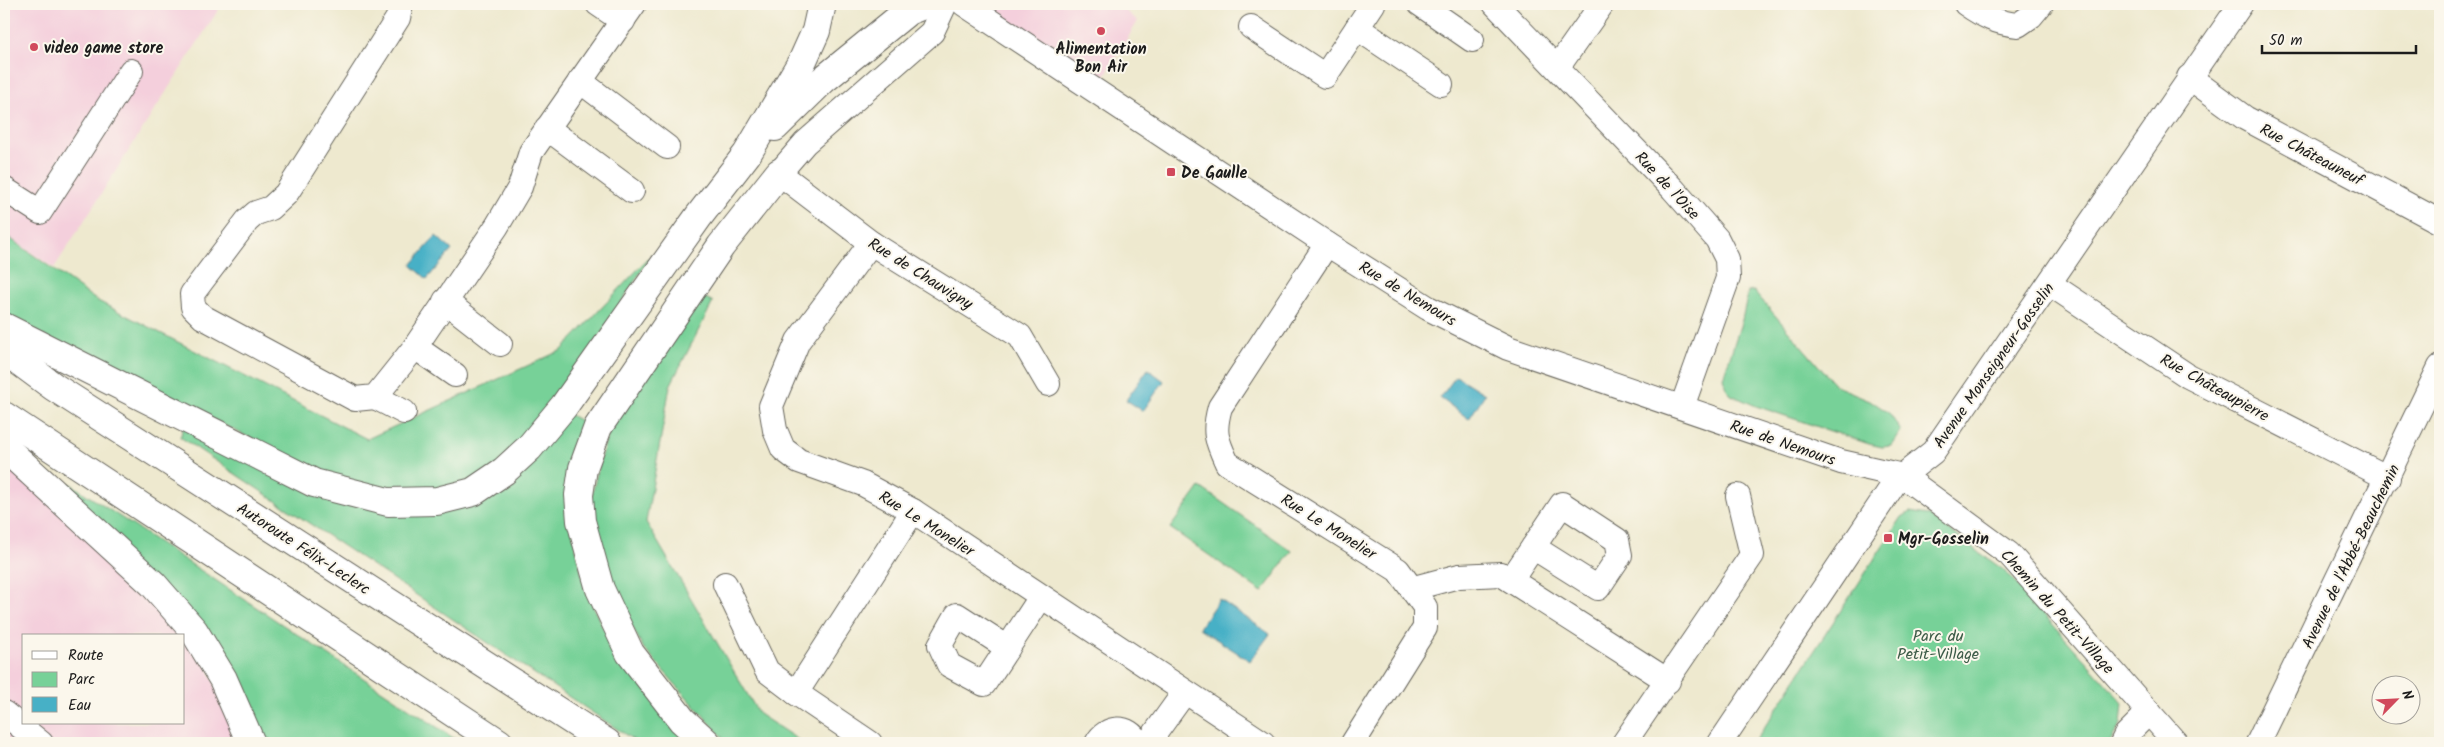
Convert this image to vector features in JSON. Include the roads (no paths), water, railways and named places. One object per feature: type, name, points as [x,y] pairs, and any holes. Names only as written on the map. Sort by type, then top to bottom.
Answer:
[{"type":"highway","points":[[4,327],[314,483],[388,502],[436,501],[473,492],[504,471],[529,448],[564,406],[699,216],[747,154],[803,60],[816,31],[822,4]]},
{"type":"highway","points":[[747,154],[823,80],[908,11],[926,4]]},
{"type":"highway","points":[[707,743],[682,720],[630,653],[600,588],[581,521],[579,495],[583,468],[598,427],[721,246],[779,173]]},
{"type":"highway","name":"Autoroute Félix-Leclerc","points":[[4,350],[54,387],[607,743]]},
{"type":"highway","points":[[4,416],[500,743]]},
{"type":"highway","points":[[4,447],[153,584],[194,631],[223,679],[251,743]]},
{"type":"street","points":[[401,4],[398,18],[286,194],[271,208],[256,214],[247,221],[192,294],[193,307],[203,317],[355,399],[374,397],[404,412]]},
{"type":"street","points":[[374,397],[415,347],[511,203],[520,187],[531,152],[628,12],[598,4]]},
{"type":"street","points":[[779,173],[805,143],[932,32],[945,4]]},
{"type":"street","name":"Rue de Nemours","points":[[964,4],[1327,244],[1428,308],[1508,348],[1841,462],[1903,476]]},
{"type":"street","points":[[1252,27],[1325,76],[1373,4]]},
{"type":"street","points":[[1420,4],[1472,40]]},
{"type":"street","name":"Rue de l'Oise","points":[[1495,4],[1674,189],[1717,239],[1727,258],[1728,278],[1682,407]]},
{"type":"street","points":[[1557,68],[1602,4]]},
{"type":"street","points":[[1966,4],[1986,17],[2001,23],[2018,25],[2031,16],[2040,4]]},
{"type":"street","name":"Avenue Monseigneur-Gosselin","points":[[1720,743],[1896,481],[1933,452],[2241,4]]},
{"type":"street","points":[[1357,28],[1441,84]]},
{"type":"street","points":[[4,189],[40,212],[131,71]]},
{"type":"street","name":"Rue Châteauneuf","points":[[2189,77],[2245,118],[2440,222]]},
{"type":"street","points":[[580,81],[667,148]]},
{"type":"street","points":[[547,128],[632,191]]},
{"type":"street","name":"Rue de Chauvigny","points":[[779,173],[871,243],[1020,336],[1048,384]]},
{"type":"street","name":"Rue Le Monelier","points":[[871,243],[798,341],[771,406],[775,430],[783,448],[799,461],[863,484],[913,511],[1184,693],[1237,737],[1263,743]]},
{"type":"street","name":"Rue Le Monelier","points":[[1327,244],[1220,407],[1214,426],[1218,444],[1227,462],[1398,570],[1414,588],[1425,608],[1425,628],[1353,743]]},
{"type":"street","name":"Rue Châteaupierre","points":[[2050,284],[2188,376],[2388,478]]},
{"type":"street","points":[[445,301],[500,344]]},
{"type":"street","points":[[415,347],[455,375]]},
{"type":"street","name":"Avenue de l'Abbé-Beauchemin","points":[[2258,743],[2388,478],[2440,367]]},
{"type":"street","name":"Chemin du Petit-Village","points":[[1903,476],[2009,554],[2176,743]]},
{"type":"street","points":[[1624,743],[1752,555],[1738,496]]},
{"type":"street","points":[[796,693],[913,511]]},
{"type":"street","points":[[1511,580],[1533,547]]},
{"type":"street","points":[[1414,588],[1459,576],[1501,574],[1668,681]]},
{"type":"street","points":[[725,584],[767,671],[870,743]]},
{"type":"street","points":[[1008,648],[1041,597]]},
{"type":"street","points":[[1145,743],[1151,739],[1184,693]]},
{"type":"street","points":[[2122,743],[2126,735],[2149,712]]},
{"type":"street","points":[[4,713],[34,741]]},
{"type":"street","points":[[1098,743],[1106,732],[1120,729],[1132,735],[1138,743]]},
{"type":"water","points":[[436,236],[452,250],[427,279],[411,265]]},
{"type":"water","points":[[1148,369],[1164,381],[1143,411],[1126,400]]},
{"type":"water","points":[[1456,376],[1485,394],[1469,419],[1440,398]]},
{"type":"water","points":[[1219,599],[1270,634],[1250,661],[1199,628]]},
{"type":"place","name":"Alimentation Bon Air","points":[[1101,31]]},
{"type":"place","name":"video game store","points":[[34,47]]},
{"type":"place","name":"De Gaulle","points":[[1171,172]]},
{"type":"place","name":"Mgr-Gosselin","points":[[1888,538]]},
{"type":"park label","name":"Parc du Petit-Village","points":[[1938,644]]}]
